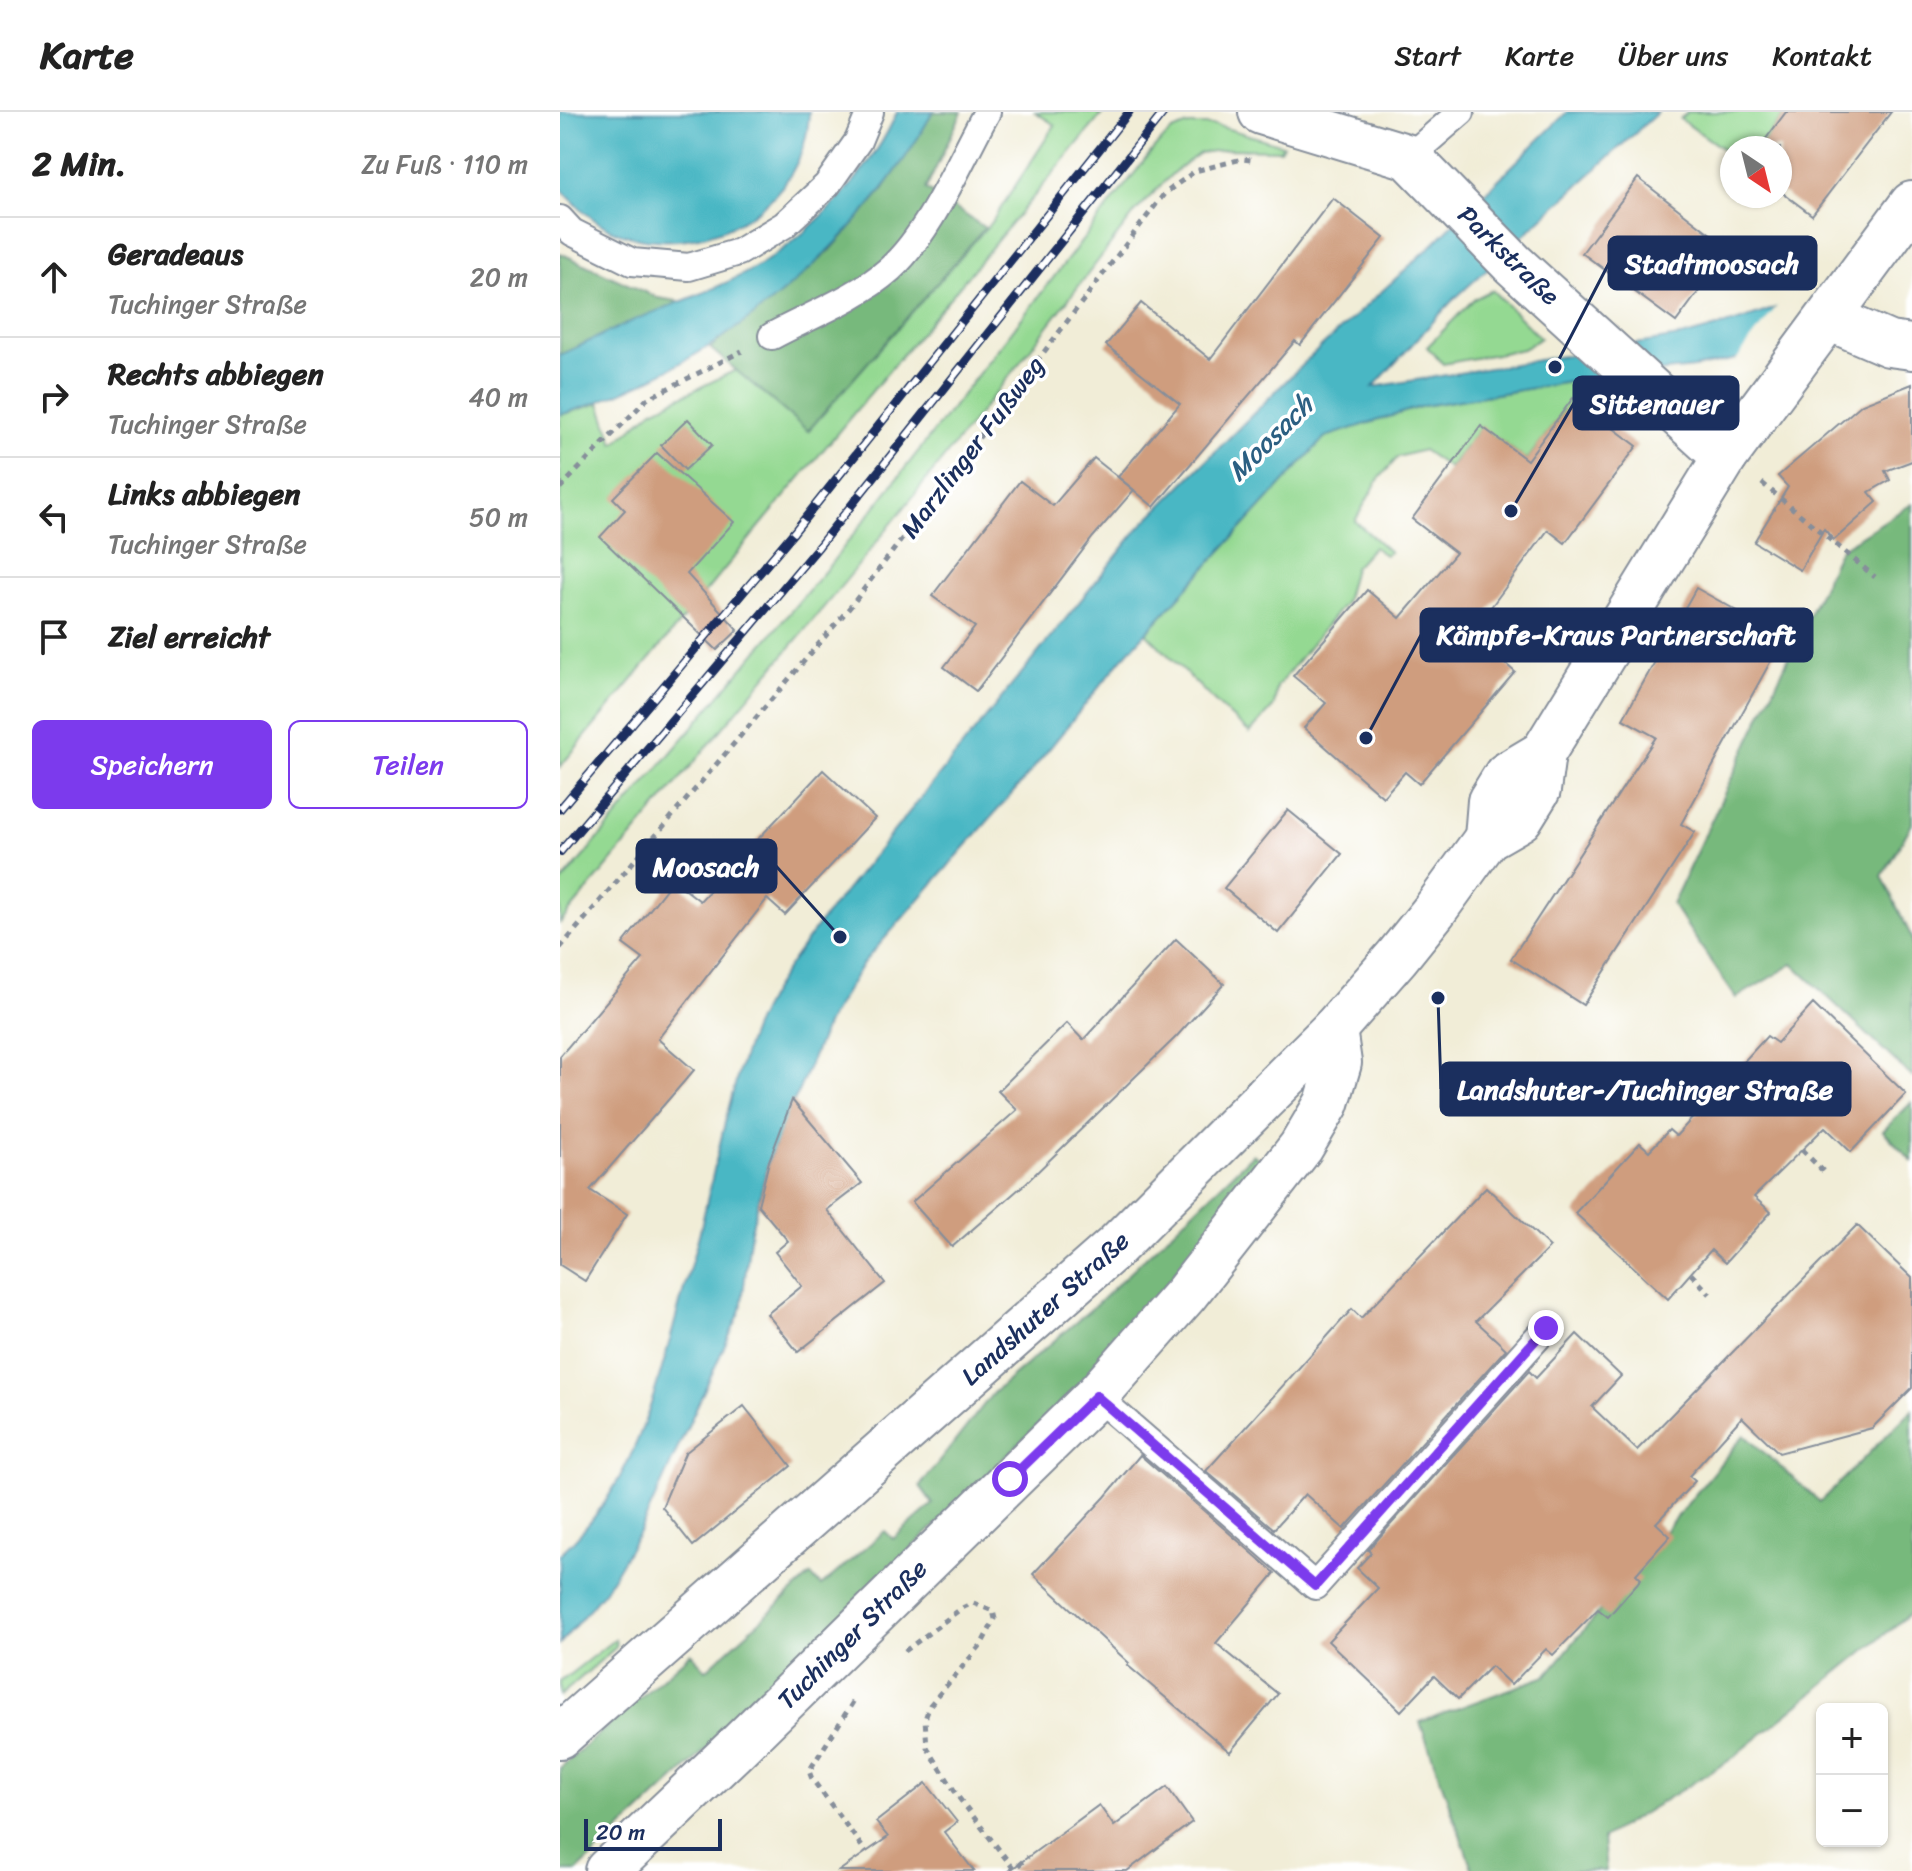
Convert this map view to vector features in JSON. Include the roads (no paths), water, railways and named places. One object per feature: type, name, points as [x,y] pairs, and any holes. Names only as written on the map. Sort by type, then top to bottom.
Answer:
[{"type":"main road","name":"Parkstraße","points":[[1261,112],[1409,157],[1513,264],[1725,457]]},
{"type":"main road","name":"Landshuter Straße","points":[[560,1736],[1115,1247],[1334,1029],[1425,923],[1487,838],[1490,801],[1499,786],[1509,772],[1543,753],[1725,457],[1912,204]]},
{"type":"main road","points":[[1829,318],[1900,345]]},
{"type":"main road","name":"Tuchinger Straße","points":[[607,1871],[1096,1396],[1185,1295],[1301,1147],[1327,1103],[1339,1063],[1334,1029]]},
{"type":"lane","points":[[560,219],[572,232],[632,262],[689,267],[739,252],[784,225],[827,185],[858,141],[870,112]]},
{"type":"lane","points":[[772,336],[862,288],[890,268],[923,228],[987,112]]},
{"type":"lane","points":[[1409,157],[1461,112]]},
{"type":"lane","points":[[1096,1396],[1315,1586],[1546,1328]]},
{"type":"water","points":[[560,112],[809,112],[804,144],[792,173],[773,197],[750,216],[723,230],[693,238],[661,240],[629,236],[609,229],[560,188]]},
{"type":"water","points":[[897,112],[933,112],[901,164],[864,212],[775,299],[725,336],[672,368],[617,394],[560,415],[560,355],[734,279],[786,247],[824,214],[859,175],[874,155]]},
{"type":"water","points":[[1567,112],[1658,112],[1451,302],[1373,387],[1685,336],[1800,299],[1788,348],[1694,368],[1588,379],[1423,406],[1325,437],[1121,660],[1024,780],[863,963],[827,1023],[769,1161],[751,1230],[741,1310],[640,1531],[605,1590],[560,1644],[560,1554],[603,1505],[619,1479],[645,1421],[695,1250],[742,1063],[763,1008],[780,978],[821,921],[1140,527],[1307,360],[1429,248]]},
{"type":"railway","points":[[560,809],[794,532],[1129,112]]},
{"type":"railway","points":[[560,852],[819,546],[1164,112]]},
{"type":"place","name":"Stadtmoosach","points":[[1555,367]]},
{"type":"place","name":"Sittenauer","points":[[1511,511]]},
{"type":"place","name":"Kämpfe-Kraus Partnerschaft","points":[[1366,738]]},
{"type":"place","name":"Moosach","points":[[840,937]]},
{"type":"place","name":"Landshuter-/Tuchinger Straße","points":[[1438,998]]}]
